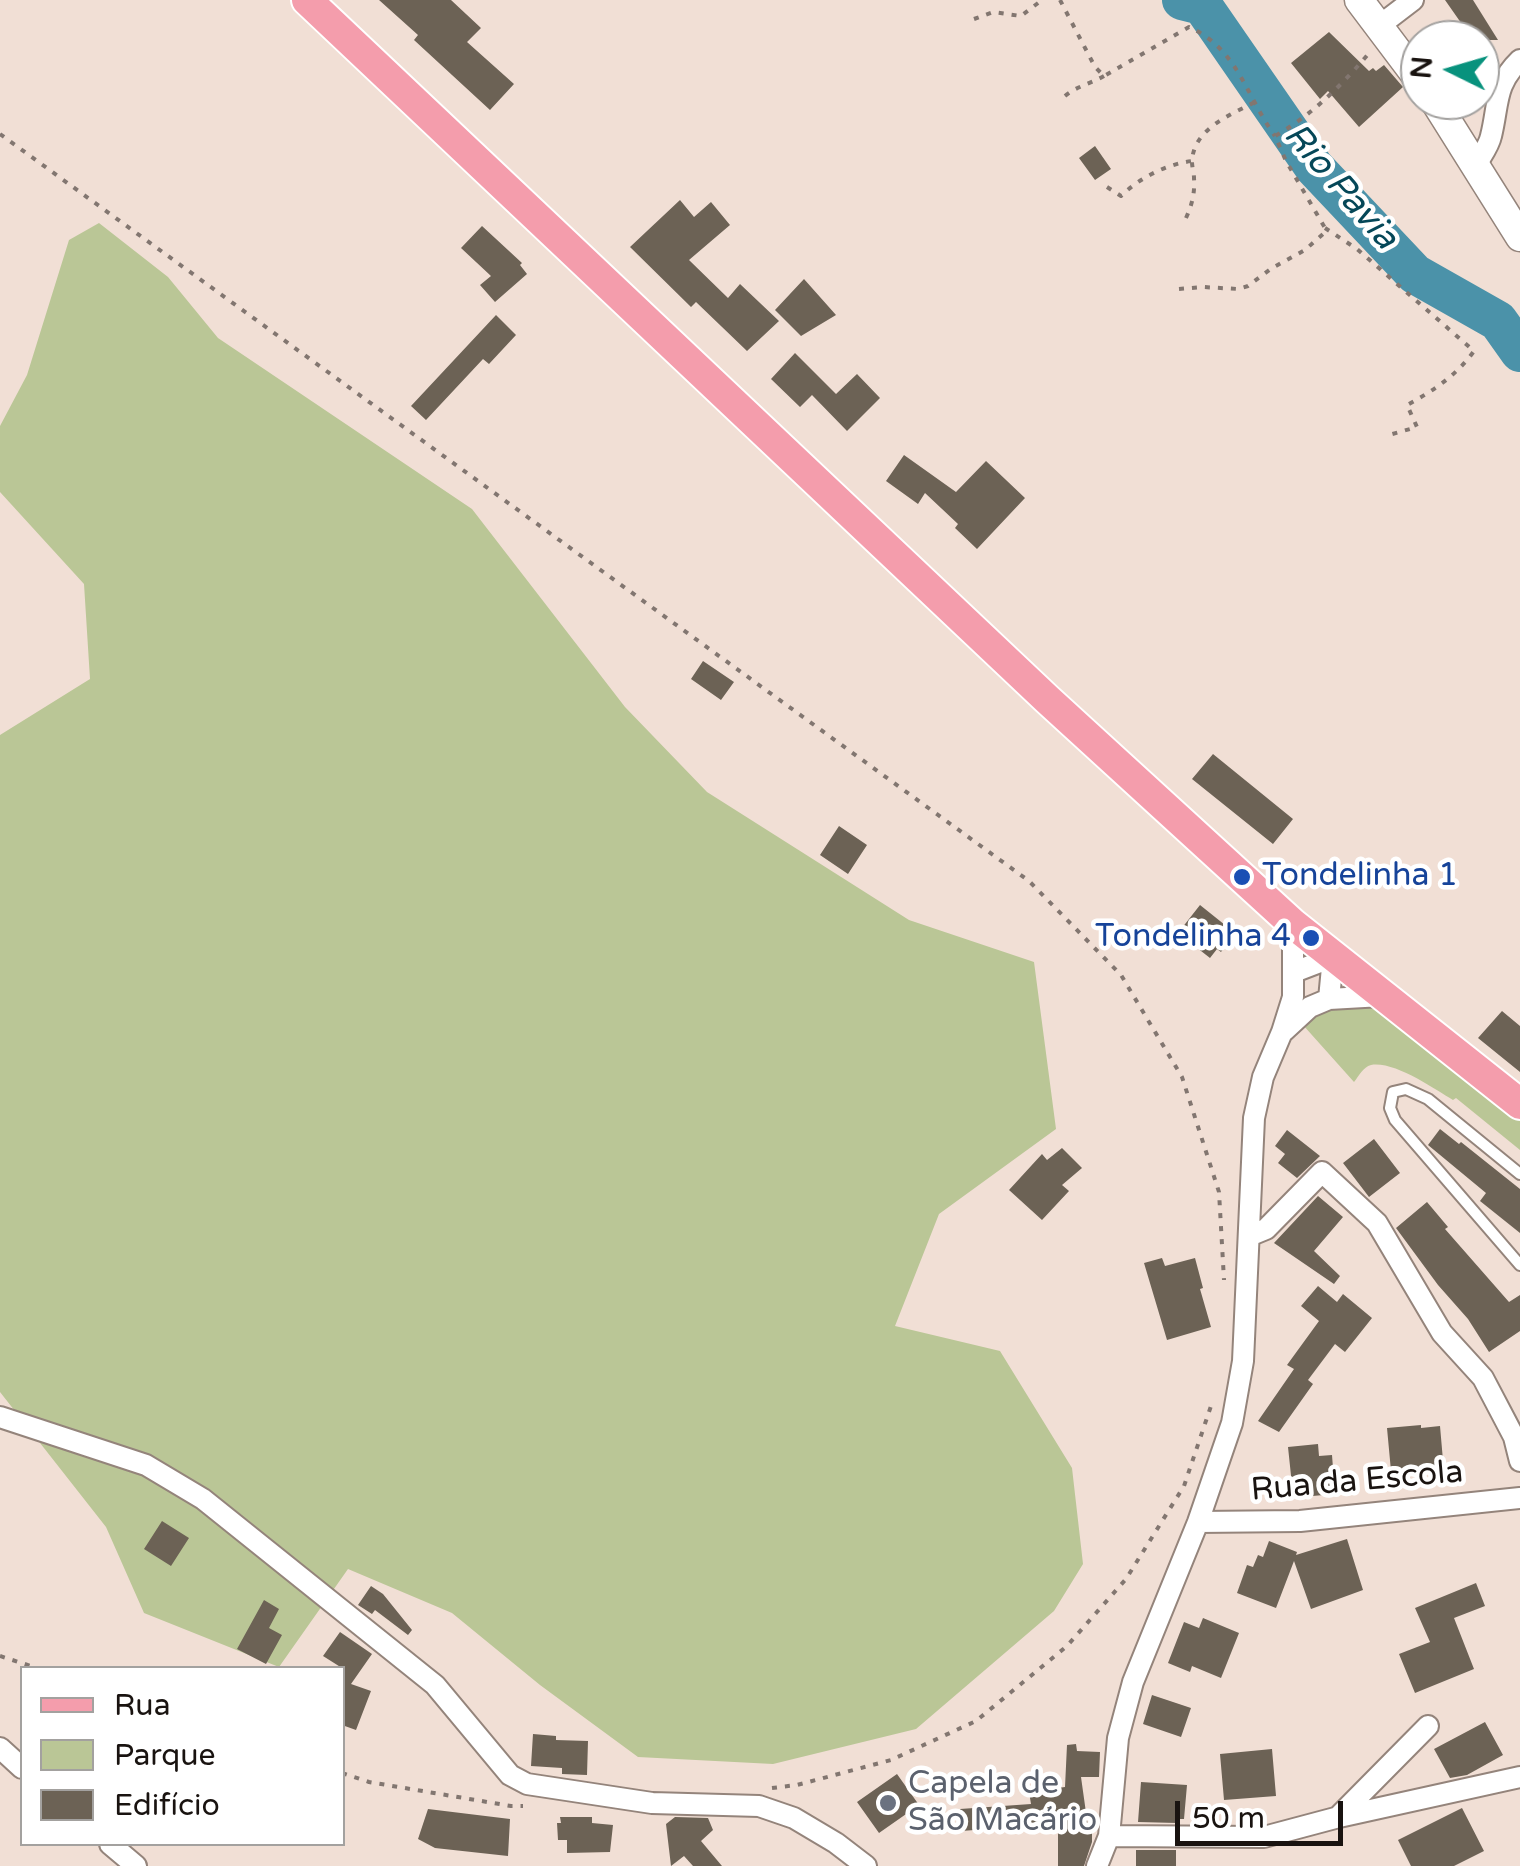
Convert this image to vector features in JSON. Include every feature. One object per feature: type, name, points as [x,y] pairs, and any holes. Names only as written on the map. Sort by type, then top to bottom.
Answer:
[{"type":"main road","points":[[307,0],[1048,700],[1294,924],[1520,1104]]},
{"type":"street","points":[[1359,0],[1400,54]]},
{"type":"street","points":[[1380,28],[1414,0]]},
{"type":"street","points":[[1476,165],[1491,140],[1496,100],[1508,71],[1520,60]]},
{"type":"street","points":[[1447,120],[1520,237]]},
{"type":"street","points":[[1097,1866],[1109,1836],[1118,1738],[1132,1682],[1198,1522],[1232,1423],[1243,1362],[1254,1118],[1263,1077],[1292,998],[1294,924]]},
{"type":"street","points":[[1294,972],[1333,957],[1329,1000]]},
{"type":"street","points":[[1282,1032],[1310,1007],[1329,1000],[1382,996]]},
{"type":"street","points":[[1249,1236],[1266,1229],[1322,1172],[1377,1223],[1442,1333],[1483,1378],[1514,1437],[1520,1461]]},
{"type":"street","points":[[0,1417],[146,1465],[203,1499],[435,1685],[510,1776],[527,1784],[652,1803],[759,1806],[794,1818],[866,1866]]},
{"type":"street","name":"Rua da Escola","points":[[1198,1522],[1300,1520],[1520,1498]]},
{"type":"street","points":[[1339,1816],[1428,1726]]},
{"type":"street","points":[[0,1748],[20,1766]]},
{"type":"street","points":[[1109,1836],[1264,1837],[1339,1816],[1520,1778]]},
{"type":"street","points":[[112,1846],[136,1866]]},
{"type":"lane","points":[[1520,1174],[1428,1099],[1406,1089],[1393,1092],[1390,1108],[1395,1120],[1520,1265]]},
{"type":"path","points":[[974,19],[993,12],[1021,16],[1042,0]]},
{"type":"path","points":[[1060,0],[1095,67],[1104,76]]},
{"type":"path","points":[[1065,96],[1189,27],[1206,34],[1223,50],[1276,136],[1325,228],[1357,249],[1474,350],[1436,389],[1407,405],[1417,427],[1389,436]]},
{"type":"path","points":[[1276,136],[1302,120],[1347,78],[1370,52],[1380,28]]},
{"type":"path","points":[[1186,218],[1194,200],[1195,147],[1204,132],[1255,102]]},
{"type":"path","points":[[0,134],[1029,881],[1121,975],[1182,1076],[1219,1192],[1224,1284]]},
{"type":"path","points":[[1107,186],[1121,196],[1163,168],[1192,160]]},
{"type":"path","points":[[1180,289],[1238,290],[1248,286],[1305,250],[1325,228]]},
{"type":"path","points":[[760,1790],[797,1785],[891,1760],[976,1721],[1067,1646],[1126,1579],[1184,1486],[1215,1395]]},
{"type":"path","points":[[0,1656],[31,1666]]},
{"type":"path","points":[[345,1774],[369,1782],[528,1806]]},
{"type":"green space","points":[[99,223],[168,277],[218,338],[472,509],[625,707],[707,792],[909,920],[1034,962],[1056,1129],[939,1214],[895,1326],[1000,1351],[1072,1468],[1083,1564],[1054,1611],[916,1729],[773,1764],[638,1757],[540,1685],[452,1613],[348,1569],[276,1666],[144,1613],[106,1527],[0,1392],[0,735],[90,679],[84,584],[0,492],[0,426],[27,375],[69,240]]},
{"type":"green space","points":[[1342,1004],[1383,1012],[1520,1120],[1520,1150],[1456,1098],[1453,1100],[1402,1071],[1371,1065],[1354,1082],[1303,1025],[1318,1012]]},
{"type":"building","points":[[379,0],[451,0],[481,28],[467,42],[514,84],[490,110],[414,40],[418,35]]},
{"type":"building","points":[[1445,0],[1473,0],[1486,20],[1459,20]]},
{"type":"building","points":[[1329,32],[1369,71],[1384,65],[1400,84],[1400,90],[1359,127],[1328,91],[1320,99],[1291,63]]},
{"type":"building","points":[[1095,146],[1111,169],[1095,180],[1079,158]]},
{"type":"building","points":[[680,200],[694,217],[711,202],[730,225],[689,260],[728,298],[740,284],[779,321],[747,351],[696,302],[691,307],[630,247]]},
{"type":"building","points":[[482,226],[522,263],[527,274],[495,302],[480,285],[491,276],[461,248]]},
{"type":"building","points":[[804,279],[836,315],[801,336],[775,310]]},
{"type":"building","points":[[496,315],[516,335],[489,364],[483,359],[426,420],[411,406]]},
{"type":"building","points":[[795,353],[836,394],[857,374],[880,398],[847,431],[812,395],[800,407],[771,379]]},
{"type":"building","points":[[904,455],[956,492],[986,461],[1025,498],[977,549],[955,528],[958,524],[925,493],[918,504],[886,481]]},
{"type":"building","points":[[703,661],[734,682],[721,700],[691,679]]},
{"type":"building","points":[[1213,754],[1293,819],[1273,844],[1192,779]]},
{"type":"building","points":[[839,826],[867,845],[848,874],[820,855]]},
{"type":"building","points":[[1200,905],[1235,933],[1221,952],[1217,949],[1210,958],[1178,933]]},
{"type":"building","points":[[1502,1011],[1520,1026],[1520,1072],[1478,1038]]},
{"type":"building","points":[[1440,1129],[1520,1189],[1520,1233],[1480,1201],[1486,1193],[1428,1145]]},
{"type":"building","points":[[1287,1130],[1320,1156],[1297,1178],[1278,1163],[1285,1154],[1275,1146]]},
{"type":"building","points":[[1374,1139],[1400,1173],[1369,1197],[1343,1163]]},
{"type":"building","points":[[1062,1148],[1082,1168],[1062,1185],[1069,1191],[1042,1220],[1009,1190],[1042,1154],[1047,1160]]},
{"type":"building","points":[[1318,1196],[1343,1217],[1314,1251],[1340,1276],[1334,1284],[1274,1243]]},
{"type":"building","points":[[1427,1202],[1448,1227],[1445,1229],[1509,1302],[1520,1295],[1520,1331],[1489,1352],[1396,1228]]},
{"type":"building","points":[[1162,1258],[1165,1266],[1195,1258],[1211,1327],[1167,1340],[1144,1263]]},
{"type":"building","points":[[1318,1286],[1337,1302],[1343,1294],[1372,1318],[1345,1352],[1335,1344],[1308,1380],[1313,1384],[1279,1432],[1258,1421],[1294,1369],[1287,1365],[1319,1321],[1301,1306]]},
{"type":"building","points":[[1440,1426],[1444,1472],[1405,1476],[1404,1470],[1391,1471],[1387,1428]]},
{"type":"building","points":[[1318,1444],[1319,1456],[1332,1455],[1335,1494],[1301,1497],[1300,1484],[1292,1485],[1288,1447]]},
{"type":"building","points":[[162,1521],[189,1538],[171,1566],[144,1549]]},
{"type":"building","points":[[1347,1539],[1363,1590],[1311,1609],[1294,1561],[1276,1608],[1237,1593],[1247,1565],[1253,1567],[1258,1555],[1263,1557],[1269,1541],[1297,1552],[1296,1555]]},
{"type":"building","points":[[1476,1583],[1485,1606],[1454,1618],[1474,1669],[1415,1693],[1399,1654],[1430,1642],[1415,1608]]},
{"type":"building","points":[[371,1586],[383,1594],[412,1630],[408,1635],[375,1610],[372,1614],[358,1605]]},
{"type":"building","points":[[264,1600],[279,1609],[269,1628],[282,1635],[266,1664],[237,1649]]},
{"type":"building","points":[[1203,1618],[1239,1633],[1221,1678],[1192,1666],[1190,1672],[1168,1663],[1184,1622],[1199,1628]]},
{"type":"building","points":[[340,1632],[372,1654],[351,1684],[371,1691],[356,1730],[345,1726],[345,1666],[323,1656]]},
{"type":"building","points":[[1152,1695],[1191,1708],[1181,1737],[1143,1724]]},
{"type":"building","points":[[1485,1722],[1503,1755],[1467,1775],[1450,1778],[1434,1749]]},
{"type":"building","points":[[533,1734],[556,1736],[556,1740],[588,1741],[587,1775],[531,1766]]},
{"type":"building","points":[[1076,1744],[1077,1751],[1100,1752],[1099,1777],[1081,1777],[1088,1827],[1092,1827],[1092,1842],[1084,1866],[1058,1866],[1058,1824],[961,1831],[960,1809],[1031,1804],[1029,1792],[1065,1787],[1067,1745]]},
{"type":"building","points":[[1272,1749],[1276,1796],[1224,1800],[1220,1754]]},
{"type":"building","name":"Capela de São Macário","points":[[897,1774],[919,1805],[879,1833],[857,1802]]},
{"type":"building","points":[[1141,1782],[1187,1785],[1184,1819],[1177,1819],[1177,1823],[1138,1822]]},
{"type":"building","points":[[1462,1808],[1484,1851],[1454,1866],[1411,1866],[1398,1840]]},
{"type":"building","points":[[428,1809],[510,1819],[508,1856],[435,1848],[418,1839]]},
{"type":"building","points":[[560,1817],[592,1817],[592,1823],[613,1825],[610,1852],[567,1853],[567,1840],[558,1840]]},
{"type":"building","points":[[675,1817],[708,1818],[713,1830],[701,1841],[722,1866],[693,1866],[684,1856],[671,1866],[666,1824]]},
{"type":"building","points":[[1136,1850],[1176,1850],[1176,1866],[1136,1866]]},
{"type":"waterway","name":"Rio Pavia","points":[[1182,0],[1202,5],[1314,167],[1415,274],[1498,321],[1520,352]]},
{"type":"place","name":"Tondelinha 1","points":[[1242,877]]},
{"type":"place","name":"Tondelinha 4","points":[[1311,938]]},
{"type":"place","name":"Capela de São Macário","points":[[888,1803]]}]
